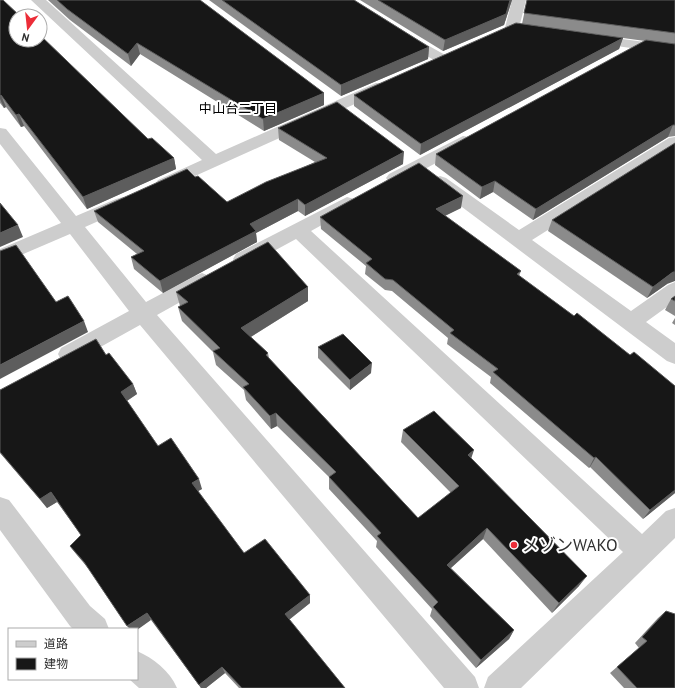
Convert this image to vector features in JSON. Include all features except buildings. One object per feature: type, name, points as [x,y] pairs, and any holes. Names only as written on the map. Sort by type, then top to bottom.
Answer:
[{"type":"street","points":[[38,0],[214,162]]},
{"type":"street","points":[[513,31],[519,0]]},
{"type":"street","points":[[391,28],[449,56],[421,68]]},
{"type":"street","points":[[580,37],[675,50]]},
{"type":"street","points":[[612,60],[640,45]]},
{"type":"street","points":[[0,257],[214,162],[330,101],[400,78]]},
{"type":"street","points":[[330,101],[355,119]]},
{"type":"street","points":[[55,362],[371,190],[411,161],[480,132]]},
{"type":"street","points":[[0,133],[75,225],[143,313],[464,688]]},
{"type":"street","points":[[518,240],[675,142]]},
{"type":"street","points":[[411,161],[675,355]]},
{"type":"street","points":[[298,230],[642,552]]},
{"type":"street","points":[[630,322],[675,290]]},
{"type":"street","points":[[0,509],[80,616],[94,628]]},
{"type":"street","points":[[499,688],[675,520]]},
{"type":"street","points":[[138,667],[162,688]]},
{"type":"place","name":"メゾンWAKO","points":[[514,545]]},
{"type":"district","name":"中山台二丁目","points":[[238,108]]}]
